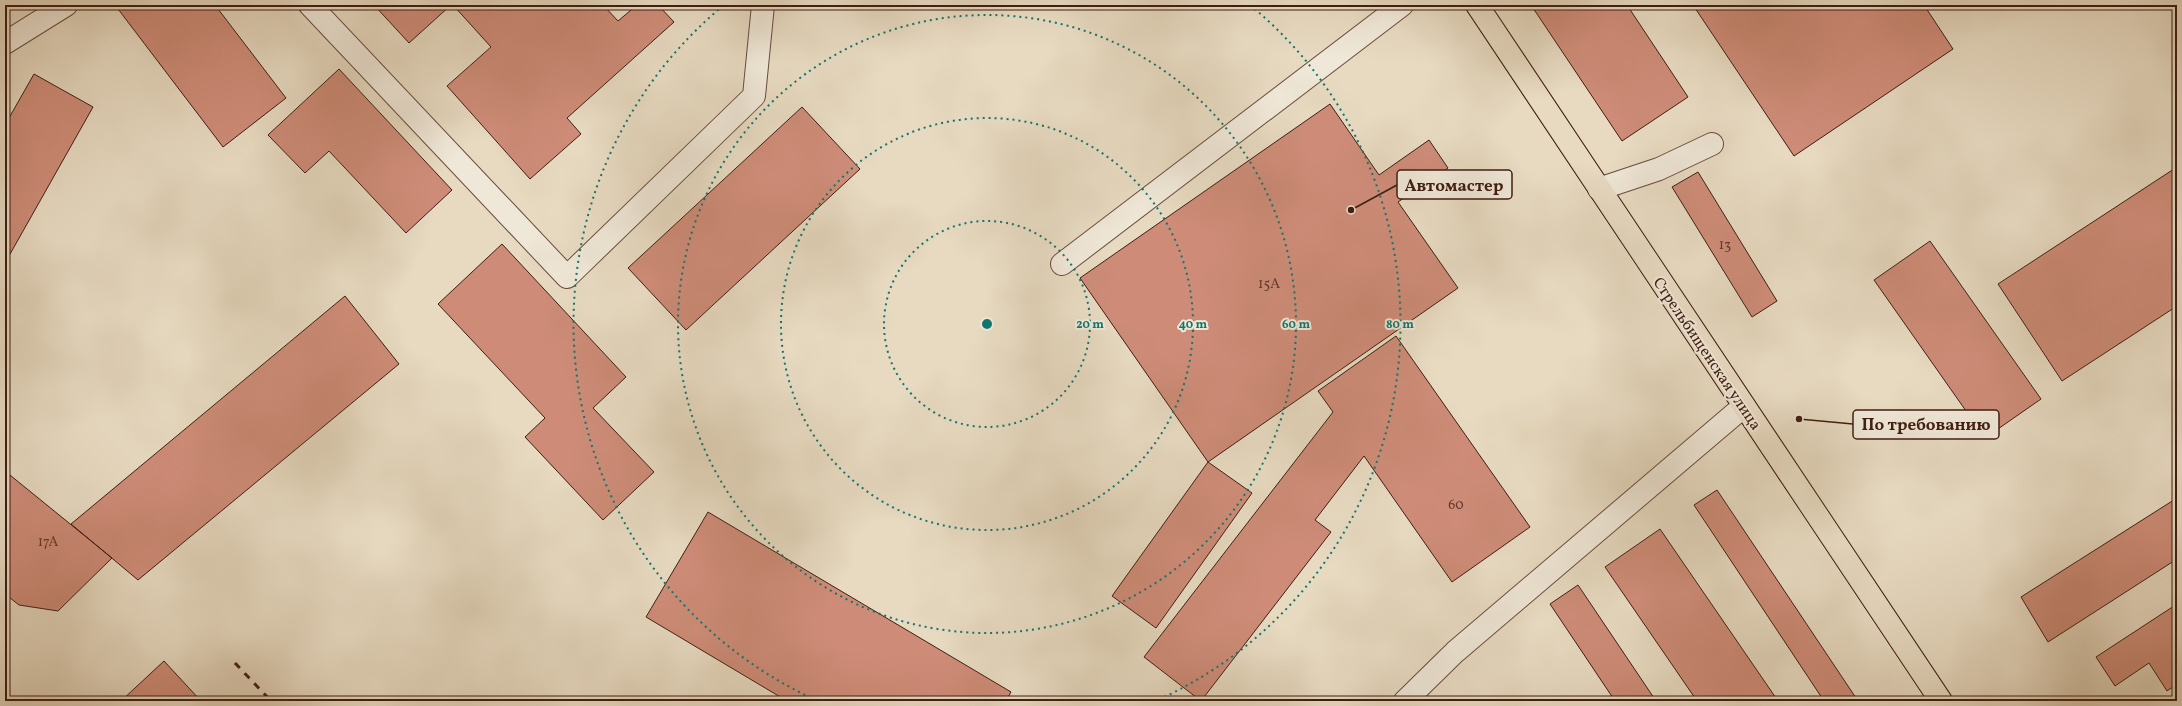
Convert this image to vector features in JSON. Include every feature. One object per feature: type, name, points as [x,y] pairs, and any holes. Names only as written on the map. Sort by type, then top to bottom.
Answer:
[{"type":"main road","name":"Стрельбищенская улица","points":[[1477,5],[1941,701]]},
{"type":"lane","points":[[5,43],[66,5]]},
{"type":"lane","points":[[310,5],[567,277],[754,96],[762,5]]},
{"type":"lane","points":[[1062,264],[1402,5]]},
{"type":"lane","points":[[1599,188],[1659,169],[1712,144]]},
{"type":"lane","points":[[1405,701],[1455,652],[1744,406]]},
{"type":"building","points":[[115,5],[215,5],[286,98],[223,147]]},
{"type":"building","points":[[374,5],[451,5],[409,43]]},
{"type":"building","points":[[453,5],[603,5],[618,21],[637,5],[658,5],[674,22],[567,118],[581,134],[530,179],[447,86],[491,47]]},
{"type":"building","points":[[1531,5],[1627,5],[1688,97],[1622,141]]},
{"type":"building","points":[[1693,5],[1924,5],[1953,49],[1794,156]]},
{"type":"building","points":[[339,69],[452,190],[406,233],[329,151],[305,173],[268,135]]},
{"type":"building","points":[[34,74],[93,107],[5,263],[5,125]]},
{"type":"building","points":[[1330,104],[1379,175],[1429,140],[1448,168],[1398,202],[1458,288],[1208,462],[1080,278]]},
{"type":"building","points":[[802,107],[860,169],[686,330],[628,268]]},
{"type":"building","points":[[2177,167],[2177,306],[2062,381],[1998,284]]},
{"type":"building","points":[[1698,172],[1777,301],[1752,317],[1672,187]]},
{"type":"building","points":[[1930,241],[2041,399],[1985,438],[1874,280]]},
{"type":"building","points":[[502,244],[626,377],[593,408],[654,472],[603,520],[525,437],[545,418],[438,304]]},
{"type":"building","points":[[345,296],[399,364],[138,580],[71,524]]},
{"type":"building","points":[[1396,336],[1530,527],[1452,582],[1364,456],[1315,520],[1331,532],[1201,701],[1144,657],[1333,412],[1318,391]]},
{"type":"building","points":[[1208,462],[1252,493],[1156,628],[1112,596]]},
{"type":"building","points":[[5,471],[112,558],[58,611],[19,605],[5,594]]},
{"type":"building","points":[[1717,490],[1858,701],[1824,701],[1694,505]]},
{"type":"building","points":[[2177,498],[2177,559],[2048,642],[2021,597]]},
{"type":"building","points":[[708,512],[1011,692],[1006,701],[787,701],[646,617]]},
{"type":"building","points":[[1660,529],[1778,701],[1697,701],[1605,567]]},
{"type":"building","points":[[1578,585],[1656,701],[1615,701],[1550,604]]},
{"type":"building","points":[[2177,604],[2177,684],[2167,691],[2149,663],[2115,686],[2096,657]]},
{"type":"building","points":[[164,661],[201,701],[121,701]]},
{"type":"railway","points":[[235,663],[271,701]]},
{"type":"place","name":"Автомастер","points":[[1351,210]]},
{"type":"place","name":"По требованию","points":[[1799,419]]}]
